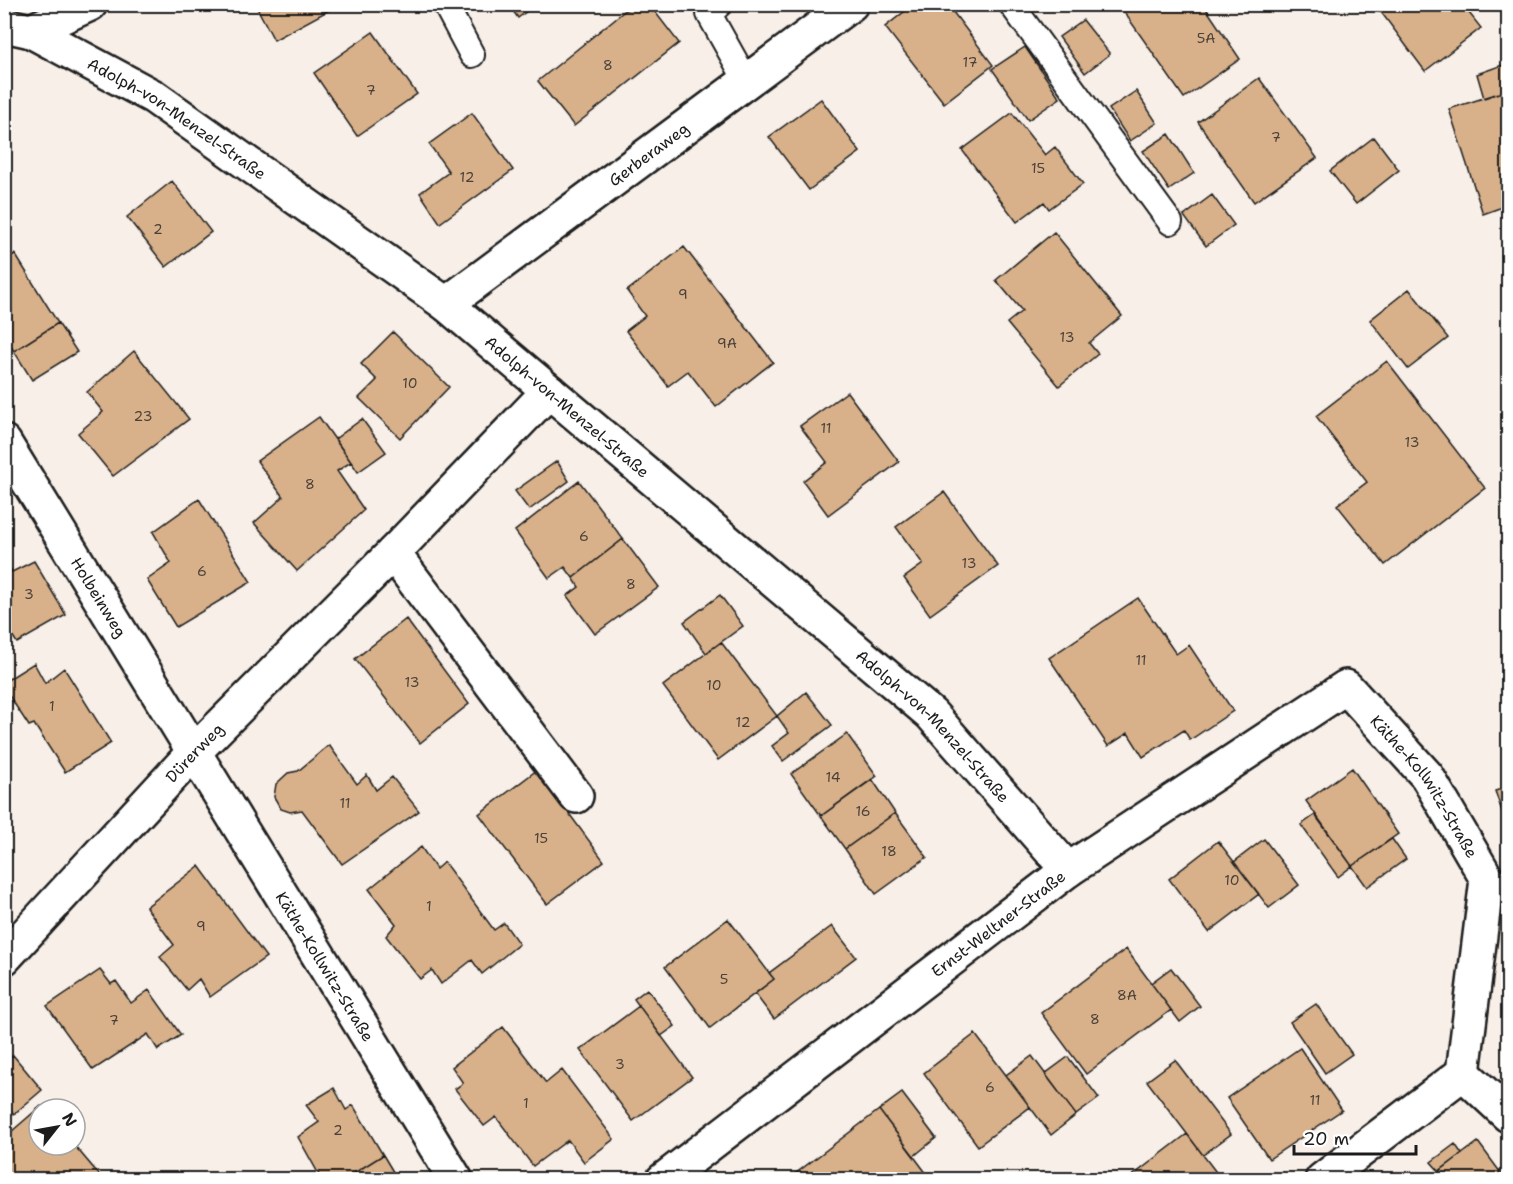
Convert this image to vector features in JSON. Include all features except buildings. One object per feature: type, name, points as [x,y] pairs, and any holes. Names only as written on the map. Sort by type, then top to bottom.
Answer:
[{"type":"street","points":[[18,28],[90,4]]},
{"type":"street","name":"Gerberaweg","points":[[446,304],[851,4]]},
{"type":"street","name":"Adolph-von-Menzel-Straße","points":[[18,28],[154,98],[446,304],[931,714],[1068,870]]},
{"type":"street","name":"Dürerweg","points":[[4,958],[193,753],[393,553],[549,391]]},
{"type":"street","name":"Holbeinweg","points":[[4,442],[193,753]]},
{"type":"street","points":[[393,553],[576,796]]},
{"type":"street","name":"Ernst-Weltner-Straße","points":[[663,1179],[1068,870],[1346,687]]},
{"type":"street","name":"Käthe-Kollwitz-Straße","points":[[1346,687],[1427,776],[1487,879],[1463,1073]]},
{"type":"street","name":"Käthe-Kollwitz-Straße","points":[[193,753],[456,1179]]},
{"type":"street","points":[[1322,1179],[1463,1073],[1509,1115]]},
{"type":"lane","points":[[445,4],[472,55]]},
{"type":"lane","points":[[720,4],[709,14],[747,81]]},
{"type":"lane","points":[[1011,4],[1170,222]]}]
